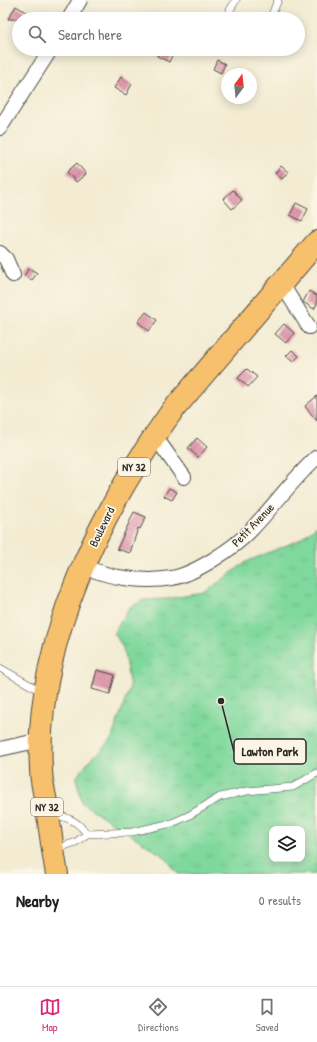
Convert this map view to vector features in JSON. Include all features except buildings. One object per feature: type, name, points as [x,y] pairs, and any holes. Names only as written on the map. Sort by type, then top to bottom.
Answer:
[{"type":"main road","name":"Boulevard","points":[[57,874],[41,770],[41,740],[51,660],[66,609],[83,567],[121,488],[154,435],[172,411],[317,242]]},
{"type":"street","points":[[73,12],[80,0]]},
{"type":"street","points":[[0,128],[46,56]]},
{"type":"street","points":[[0,253],[6,259],[13,275]]},
{"type":"street","points":[[281,283],[309,327]]},
{"type":"street","points":[[154,435],[184,477]]},
{"type":"street","name":"Petit Avenue","points":[[83,567],[118,577],[141,580],[173,578],[209,562],[235,546],[317,457]]},
{"type":"street","points":[[0,749],[41,740]]},
{"type":"lane","points":[[230,12],[236,0]]},
{"type":"lane","points":[[273,12],[278,0]]},
{"type":"lane","points":[[0,668],[46,694]]},
{"type":"lane","points":[[54,849],[76,842],[87,834],[132,832],[172,823],[188,816],[220,797],[247,791],[293,787],[317,772]]},
{"type":"lane","points":[[48,814],[66,816],[80,825],[87,834]]},
{"type":"green space","points":[[317,526],[317,874],[178,874],[165,857],[82,803],[76,778],[87,763],[111,740],[130,687],[123,648],[114,632],[130,607],[144,600],[166,599],[204,593],[246,562],[299,540]]},
{"type":"place","name":"Lawton Park","points":[[221,701]]}]
